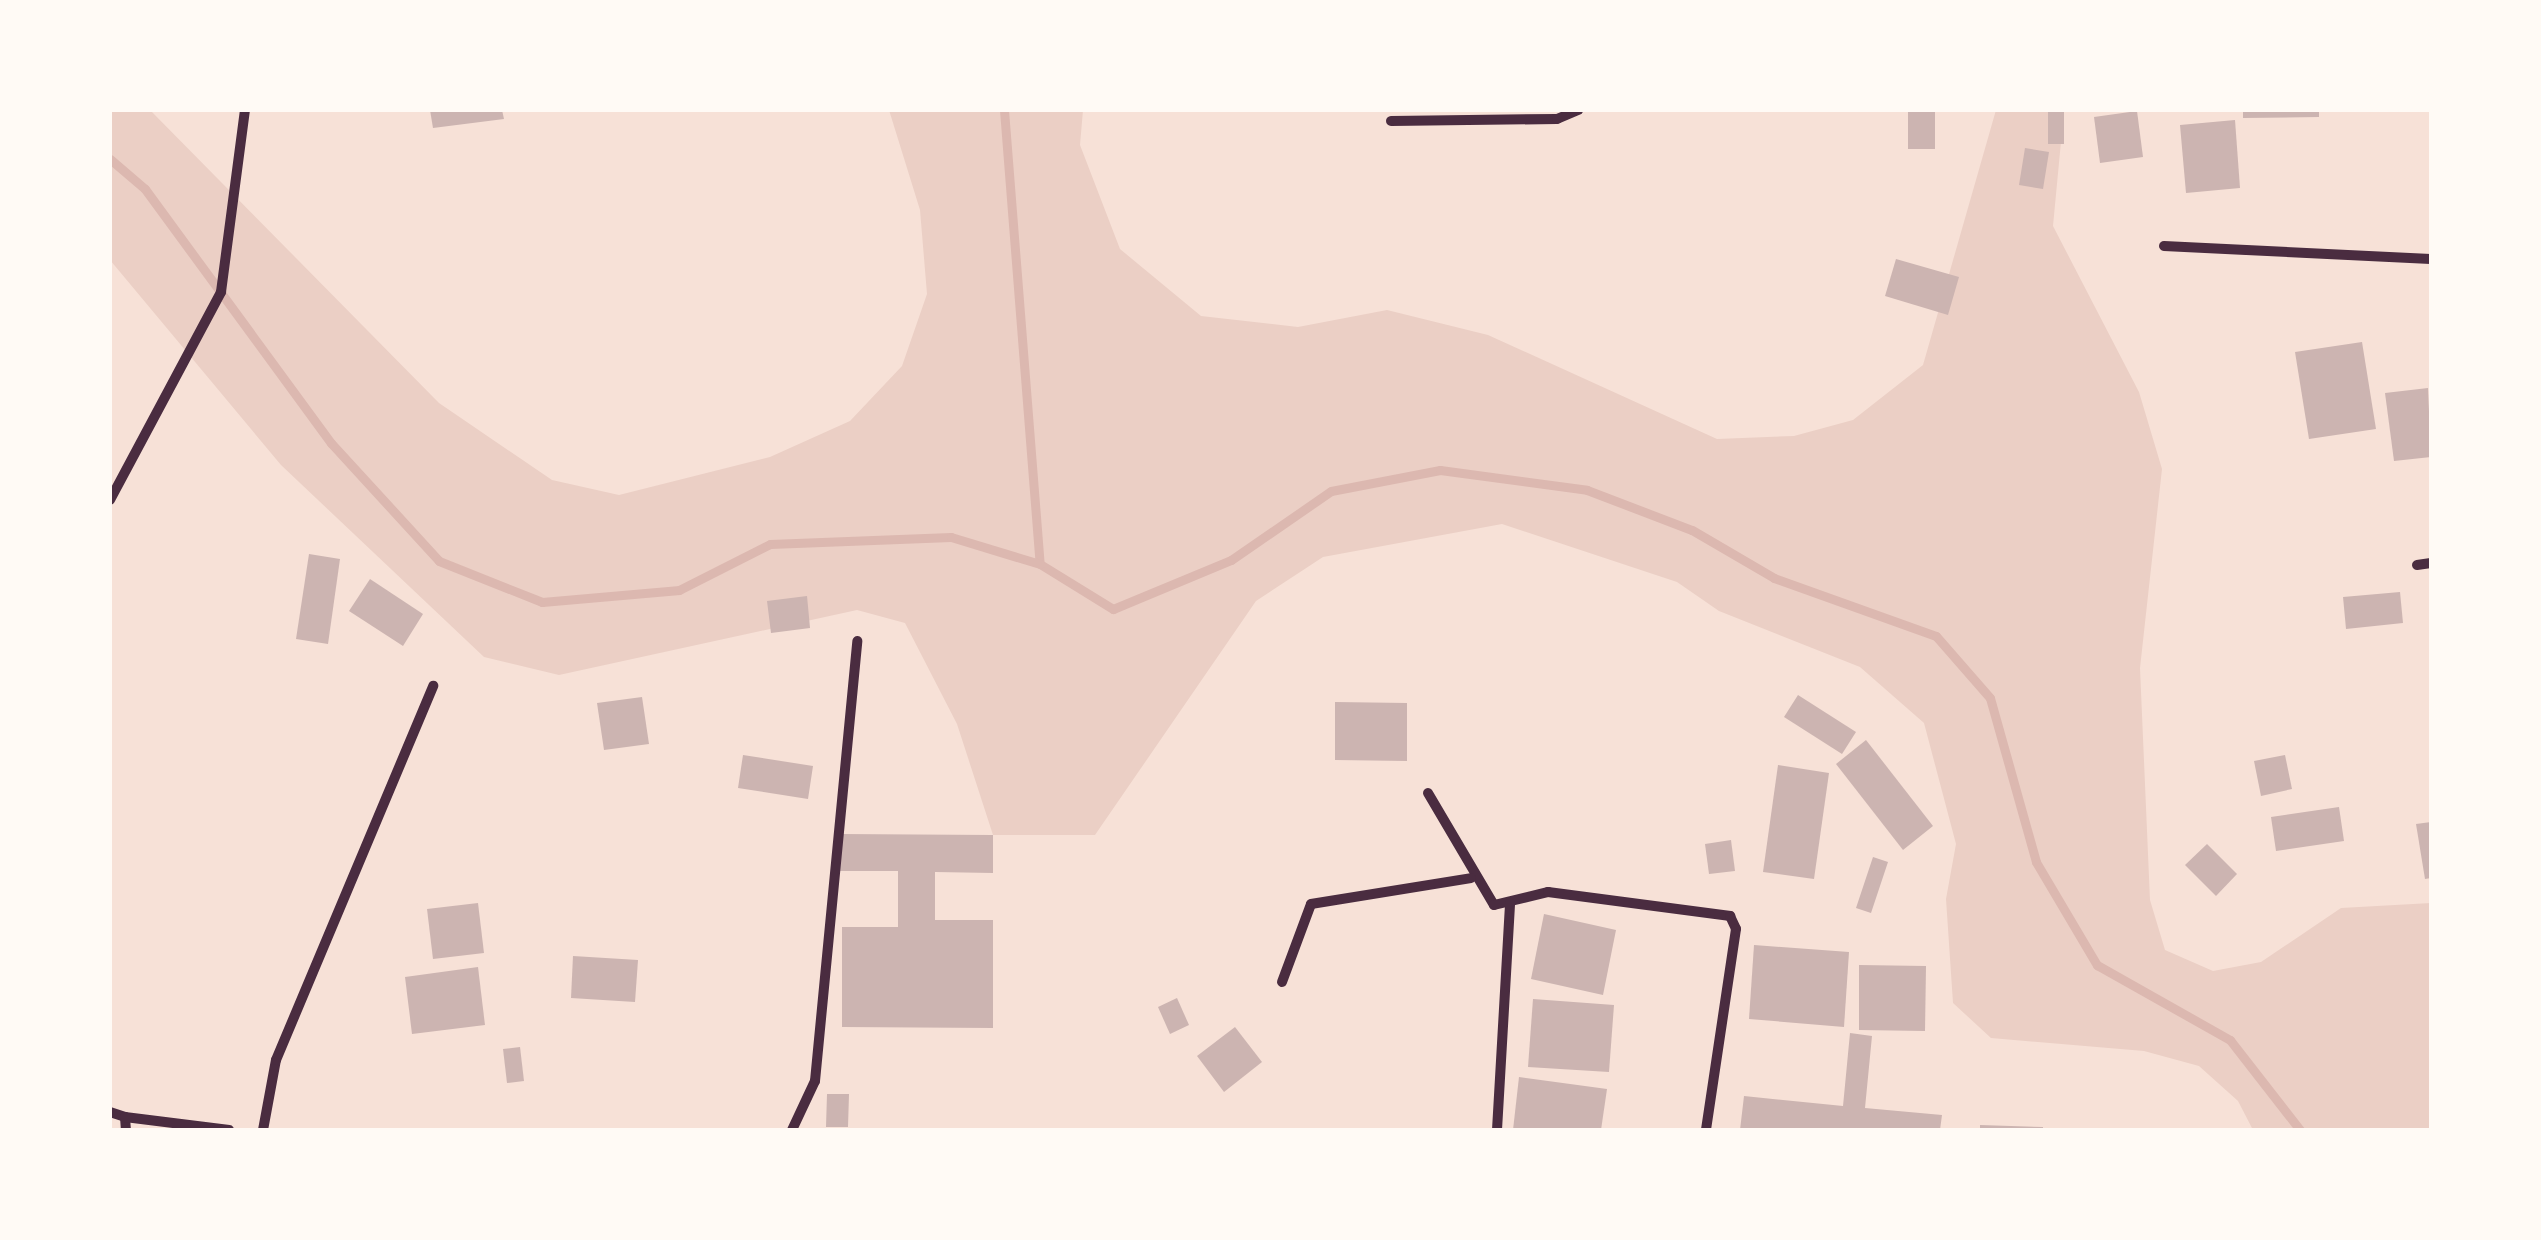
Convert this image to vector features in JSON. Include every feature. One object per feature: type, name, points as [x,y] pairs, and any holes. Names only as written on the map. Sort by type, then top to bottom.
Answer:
[{"type":"street","points":[[110,500],[222,292],[245,110]]},
{"type":"street","points":[[1391,121],[1557,119],[1578,110]]},
{"type":"street","points":[[2164,246],[2431,259]]},
{"type":"street","points":[[2417,565],[2431,563]]},
{"type":"street","points":[[792,1130],[814,1082],[857,641]]},
{"type":"street","points":[[263,1130],[276,1060],[432,686]]},
{"type":"street","points":[[1428,793],[1486,901],[1510,903],[1548,892],[1730,916],[1706,1130]]},
{"type":"street","points":[[1282,982],[1311,904],[1472,878]]},
{"type":"street","points":[[1497,1130],[1510,903]]},
{"type":"street","points":[[110,1112],[229,1130]]},
{"type":"street","points":[[125,1117],[126,1130]]},
{"type":"shaded area","points":[[110,110],[150,110],[439,403],[552,480],[619,495],[770,457],[850,421],[902,366],[927,294],[920,210],[889,110],[1083,110],[1080,145],[1120,249],[1201,316],[1298,327],[1387,310],[1488,335],[1717,439],[1794,436],[1853,420],[1923,365],[1996,110],[2064,110],[2053,226],[2139,392],[2162,469],[2140,668],[2150,900],[2165,950],[2213,971],[2261,962],[2341,908],[2431,903],[2431,1130],[2253,1130],[2238,1101],[2199,1066],[2144,1051],[1991,1038],[1953,1003],[1946,899],[1956,844],[1924,723],[1860,667],[1719,611],[1677,582],[1502,524],[1323,557],[1256,601],[1095,835],[993,835],[957,724],[905,623],[857,610],[559,675],[484,657],[281,465],[110,260]]},
{"type":"building","points":[[430,110],[502,110],[504,119],[433,128]]},
{"type":"building","points":[[2048,110],[2064,110],[2064,144],[2048,144]]},
{"type":"building","points":[[2243,110],[2319,110],[2319,117],[2243,118]]},
{"type":"building","points":[[2137,111],[2143,157],[2100,163],[2094,117]]},
{"type":"building","points":[[1908,112],[1935,112],[1935,149],[1908,149]]},
{"type":"building","points":[[2235,120],[2240,188],[2186,193],[2180,125]]},
{"type":"building","points":[[2025,148],[2049,152],[2043,189],[2019,185]]},
{"type":"building","points":[[1896,259],[1959,277],[1948,315],[1885,296]]},
{"type":"building","points":[[2362,342],[2376,429],[2309,439],[2295,352]]},
{"type":"building","points":[[2428,388],[2431,457],[2394,461],[2385,393]]},
{"type":"building","points":[[309,554],[340,559],[328,644],[296,639]]},
{"type":"building","points":[[370,579],[423,614],[403,646],[349,611]]},
{"type":"building","points":[[2400,592],[2403,623],[2346,629],[2343,597]]},
{"type":"building","points":[[807,596],[810,628],[771,633],[767,601]]},
{"type":"building","points":[[1798,695],[1856,732],[1842,754],[1784,717]]},
{"type":"building","points":[[642,697],[649,744],[604,750],[597,703]]},
{"type":"building","points":[[1335,702],[1407,703],[1407,761],[1335,760]]},
{"type":"building","points":[[1866,740],[1933,826],[1903,850],[1836,764]]},
{"type":"building","points":[[743,755],[813,766],[808,799],[738,788]]},
{"type":"building","points":[[2285,755],[2292,789],[2261,796],[2254,761]]},
{"type":"building","points":[[1778,765],[1829,773],[1814,879],[1763,872]]},
{"type":"building","points":[[2339,807],[2344,841],[2276,851],[2271,817]]},
{"type":"building","points":[[2431,822],[2431,878],[2425,879],[2416,824]]},
{"type":"building","points":[[840,834],[993,835],[993,873],[935,872],[935,920],[993,920],[993,1028],[842,1027],[842,927],[898,927],[898,871],[840,871]]},
{"type":"building","points":[[1731,840],[1735,871],[1709,874],[1705,844]]},
{"type":"building","points":[[2207,844],[2237,874],[2216,896],[2185,865]]},
{"type":"building","points":[[1873,857],[1888,862],[1871,913],[1856,908]]},
{"type":"building","points":[[478,903],[484,953],[433,959],[427,909]]},
{"type":"building","points":[[1544,914],[1616,930],[1603,995],[1531,979]]},
{"type":"building","points":[[1754,945],[1849,952],[1844,1027],[1749,1019]]},
{"type":"building","points":[[573,956],[638,960],[635,1002],[571,998]]},
{"type":"building","points":[[1859,965],[1926,966],[1925,1031],[1859,1030]]},
{"type":"building","points":[[478,967],[485,1025],[412,1034],[405,977]]},
{"type":"building","points":[[1177,998],[1189,1025],[1170,1034],[1158,1007]]},
{"type":"building","points":[[1533,999],[1614,1005],[1609,1072],[1528,1067]]},
{"type":"building","points":[[1235,1027],[1262,1062],[1224,1092],[1197,1056]]},
{"type":"building","points":[[1850,1033],[1872,1036],[1865,1108],[1942,1115],[1940,1130],[1740,1130],[1744,1096],[1843,1106]]},
{"type":"building","points":[[520,1047],[524,1081],[507,1083],[503,1049]]},
{"type":"building","points":[[1519,1077],[1607,1089],[1601,1130],[1513,1130]]},
{"type":"building","points":[[827,1094],[849,1094],[848,1127],[826,1127]]},
{"type":"building","points":[[1980,1125],[2043,1127],[2043,1130],[1980,1130]]},
{"type":"waterway","points":[[1004,110],[1040,564],[1113,609],[1231,560],[1331,491],[1440,470],[1587,490],[1692,530],[1774,578],[1936,636],[1990,698],[2036,862],[2097,965],[2230,1040],[2300,1130]]},
{"type":"waterway","points":[[110,159],[145,189],[331,443],[439,561],[542,602],[679,590],[770,544],[951,537],[1040,564]]}]
